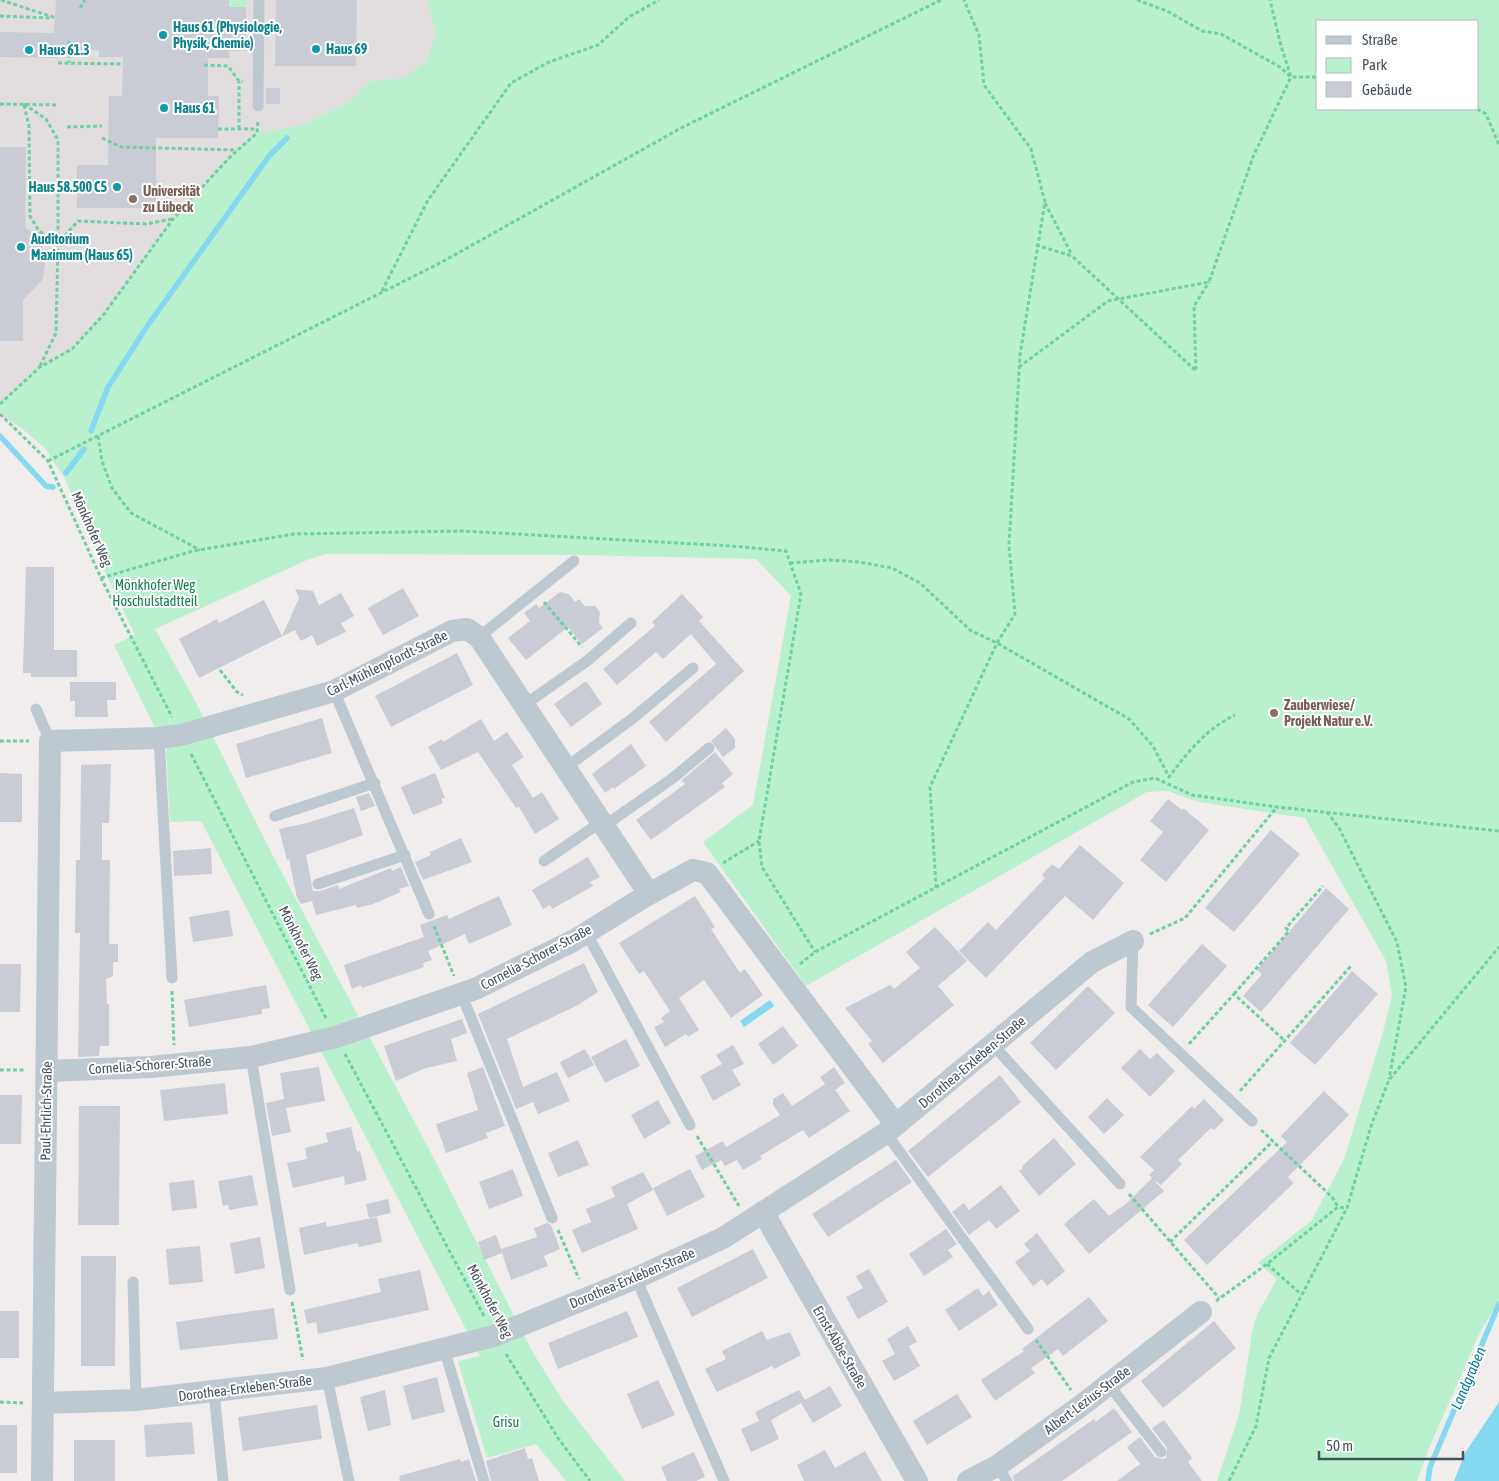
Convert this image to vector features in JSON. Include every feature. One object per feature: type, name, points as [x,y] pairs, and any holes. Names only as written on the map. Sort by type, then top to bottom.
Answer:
[{"type":"street","name":"Carl-Mühlenpfordt-Straße","points":[[50,741],[159,738],[181,735],[334,691],[452,631],[467,630],[479,637]]},
{"type":"street","points":[[479,637],[649,894]]},
{"type":"street","name":"Paul-Ehrlich-Straße","points":[[42,1481],[50,741]]},
{"type":"street","name":"Cornelia-Schorer-Straße","points":[[47,1071],[175,1066],[251,1057],[336,1037],[476,989],[573,941],[649,894],[693,870],[707,873]]},
{"type":"street","points":[[707,873],[785,976],[891,1129]]},
{"type":"street","name":"Dorothea-Erxleben-Straße","points":[[43,1403],[136,1400],[317,1379],[494,1336],[636,1278],[723,1238],[891,1129],[1092,962],[1133,941]]},
{"type":"street","name":"Ernst-Abbe-Straße","points":[[756,1217],[917,1481]]},
{"type":"street","name":"Albert-Lezius-Straße","points":[[968,1481],[1002,1474],[1082,1405],[1201,1312]]},
{"type":"lane","points":[[258,106],[259,0]]},
{"type":"lane","points":[[479,637],[574,561]]},
{"type":"lane","points":[[524,705],[590,658],[631,623]]},
{"type":"lane","points":[[566,768],[632,719],[693,668]]},
{"type":"lane","points":[[334,691],[375,783],[429,914]]},
{"type":"lane","points":[[36,709],[50,741]]},
{"type":"lane","points":[[159,738],[172,978]]},
{"type":"lane","points":[[544,861],[673,778],[709,748]]},
{"type":"lane","points":[[275,816],[375,783]]},
{"type":"lane","points":[[318,884],[404,855]]},
{"type":"lane","points":[[586,932],[690,1125]]},
{"type":"lane","points":[[1133,941],[1131,1007],[1252,1121]]},
{"type":"lane","points":[[461,993],[552,1218]]},
{"type":"lane","points":[[993,1045],[1120,1184]]},
{"type":"lane","points":[[251,1057],[290,1290]]},
{"type":"lane","points":[[891,1129],[1028,1329]]},
{"type":"lane","points":[[636,1278],[724,1481]]},
{"type":"lane","points":[[133,1282],[136,1400]]},
{"type":"lane","points":[[444,1349],[484,1481]]},
{"type":"lane","points":[[317,1379],[349,1481]]},
{"type":"lane","points":[[1109,1385],[1162,1452]]},
{"type":"lane","points":[[214,1392],[223,1481]]},
{"type":"path","points":[[0,16],[56,18],[1,0]]},
{"type":"path","points":[[80,8],[85,0]]},
{"type":"path","points":[[382,292],[428,200],[511,82],[549,62],[598,46],[629,17],[659,0]]},
{"type":"path","points":[[48,461],[442,262],[681,128],[941,0]]},
{"type":"path","points":[[964,0],[979,35],[984,84],[1031,149],[1045,202],[1072,256],[1196,371],[1194,306],[1209,282],[1253,157],[1291,77],[1270,0]]},
{"type":"path","points":[[1137,0],[1167,11],[1202,31],[1221,34],[1280,67],[1291,77],[1316,77]]},
{"type":"path","points":[[69,42],[69,63]]},
{"type":"path","points":[[58,63],[123,64]]},
{"type":"path","points":[[204,66],[228,66],[240,81],[239,129]]},
{"type":"path","points":[[240,81],[258,82]]},
{"type":"path","points":[[0,104],[58,104]]},
{"type":"path","points":[[24,104],[46,119],[58,140],[56,333],[40,367]]},
{"type":"path","points":[[24,104],[29,126],[30,216],[39,231],[58,243]]},
{"type":"path","points":[[0,404],[40,367],[72,349],[104,314],[173,219],[238,150],[257,133],[258,106]]},
{"type":"path","points":[[1478,110],[1486,114],[1499,145]]},
{"type":"path","points":[[68,127],[102,126]]},
{"type":"path","points":[[218,129],[257,129]]},
{"type":"path","points":[[102,138],[121,147],[238,150]]},
{"type":"path","points":[[936,888],[930,787],[997,643],[1015,614],[1009,545],[1019,367],[1036,244],[1045,202]]},
{"type":"path","points":[[58,243],[78,221],[146,224],[173,219]]},
{"type":"path","points":[[1036,244],[1072,256]]},
{"type":"path","points":[[1019,367],[1108,301],[1209,282]]},
{"type":"path","name":"Mönkhofer Weg","points":[[0,414],[48,461],[101,578],[181,735],[336,1037],[494,1336],[558,1438],[590,1481]]},
{"type":"path","points":[[98,436],[102,461],[112,488],[131,513],[200,550]]},
{"type":"path","points":[[101,578],[200,550],[294,534],[462,531],[732,546],[786,551],[801,594],[759,841],[762,867],[815,952]]},
{"type":"path","points":[[790,563],[830,560],[859,562],[892,568],[920,583],[970,630],[997,643],[1129,719],[1152,746],[1168,777],[1194,744],[1223,720],[1235,714]]},
{"type":"path","points":[[536,592],[590,658]]},
{"type":"path","points":[[220,670],[237,692],[244,695]]},
{"type":"path","points":[[0,741],[50,741]]},
{"type":"path","points":[[785,976],[815,952],[1133,782],[1155,778],[1192,795],[1277,808],[1499,831]]},
{"type":"path","points":[[1133,941],[1185,918],[1277,808]]},
{"type":"path","points":[[1229,1481],[1256,1426],[1269,1358],[1347,1208],[1372,1123],[1389,1080],[1406,987],[1397,942],[1339,828],[1327,812]]},
{"type":"path","points":[[707,873],[759,841]]},
{"type":"path","points":[[1180,1053],[1289,931],[1286,928],[1323,886]]},
{"type":"path","points":[[429,914],[461,993]]},
{"type":"path","points":[[1389,1080],[1499,948]]},
{"type":"path","points":[[1231,1101],[1351,966]]},
{"type":"path","points":[[172,978],[175,1066]]},
{"type":"path","points":[[1234,994],[1285,1041]]},
{"type":"path","points":[[0,1070],[47,1071]]},
{"type":"path","points":[[1252,1121],[1333,1198],[1338,1207]]},
{"type":"path","points":[[690,1125],[756,1217]]},
{"type":"path","points":[[1170,1242],[1273,1141]]},
{"type":"path","points":[[1120,1184],[1219,1298]]},
{"type":"path","points":[[1201,1312],[1267,1264],[1338,1207],[1347,1208]]},
{"type":"path","points":[[552,1218],[587,1298]]},
{"type":"path","points":[[1267,1264],[1302,1294]]},
{"type":"path","points":[[290,1290],[317,1379]]},
{"type":"path","points":[[1028,1329],[1082,1405]]},
{"type":"shaded area","name":"Universität zu Lübeck","points":[[0,0],[427,0],[436,33],[427,60],[404,78],[370,81],[352,100],[303,125],[25,430],[0,415]]},
{"type":"green space","points":[[229,0],[247,0],[246,7],[229,7]]},
{"type":"green space","points":[[427,0],[1499,0],[1499,1301],[1481,1330],[1429,1448],[1417,1481],[1217,1481],[1239,1415],[1253,1327],[1258,1313],[1277,1279],[1258,1263],[1312,1220],[1344,1159],[1383,1032],[1392,995],[1386,961],[1305,818],[1199,802],[1167,791],[1147,792],[806,986],[703,842],[753,805],[791,596],[756,559],[575,555],[326,554],[307,560],[155,629],[193,697],[273,856],[430,1151],[532,1351],[563,1401],[625,1481],[566,1481],[536,1444],[487,1458],[458,1361],[480,1356],[201,821],[170,822],[166,750],[114,645],[135,635],[105,572],[65,479],[45,448],[0,410],[0,404],[40,367],[72,349],[104,314],[173,219],[229,158],[257,133],[303,125],[352,100],[370,81],[404,78],[427,60],[436,33]]},
{"type":"water","points":[[770,1000],[774,1006],[744,1027],[740,1021]]},
{"type":"water","points":[[1499,1402],[1499,1481],[1454,1481],[1465,1453]]},
{"type":"building","points":[[56,0],[229,0],[229,7],[246,7],[246,51],[229,51],[229,58],[208,58],[208,96],[219,96],[218,138],[156,138],[156,208],[77,208],[77,165],[108,165],[109,96],[122,96],[123,57],[99,57],[99,50],[58,50],[58,58],[0,57],[0,32],[54,33]]},
{"type":"building","name":"Haus 69","points":[[276,0],[357,0],[356,66],[275,66]]},
{"type":"building","points":[[266,88],[280,88],[280,104],[266,104]]},
{"type":"building","name":"Auditorium Maximum (Haus 65)","points":[[0,147],[26,147],[25,227],[37,237],[46,257],[43,279],[23,300],[23,341],[0,341]]},
{"type":"building","points":[[26,567],[54,567],[54,650],[77,650],[77,677],[31,677],[31,673],[23,673]]},
{"type":"building","points":[[403,588],[419,616],[383,635],[368,608]]},
{"type":"building","points":[[295,589],[313,591],[319,605],[341,593],[354,616],[341,623],[346,632],[317,646],[312,635],[301,641],[295,630],[199,678],[179,639],[217,619],[219,623],[264,600],[282,636],[299,598]]},
{"type":"building","points":[[560,592],[569,594],[575,602],[579,599],[585,606],[595,606],[600,612],[599,623],[603,628],[582,644],[568,627],[526,660],[508,638],[530,621],[524,613],[536,604],[539,608]]},
{"type":"building","points":[[682,594],[703,617],[699,621],[744,671],[666,742],[649,722],[716,664],[691,634],[663,659],[656,652],[617,685],[603,669],[655,626],[652,622]]},
{"type":"building","points":[[457,653],[473,685],[391,727],[375,696]]},
{"type":"building","points":[[586,681],[602,704],[571,727],[554,704]]},
{"type":"building","points":[[70,682],[116,682],[116,700],[107,700],[108,717],[75,717],[75,701],[70,701]]},
{"type":"building","points":[[322,718],[332,753],[246,778],[236,744]]},
{"type":"building","points":[[481,719],[494,741],[507,732],[524,757],[512,765],[533,798],[542,792],[559,819],[535,834],[519,807],[516,808],[478,752],[441,770],[428,747],[442,739],[443,742]]},
{"type":"building","points":[[726,728],[735,739],[735,748],[723,757],[711,741]]},
{"type":"building","points":[[631,744],[646,766],[614,789],[613,787],[605,793],[592,774]]},
{"type":"building","points":[[715,752],[733,774],[722,783],[725,787],[651,840],[636,820],[685,784],[682,780]]},
{"type":"building","points":[[111,764],[109,823],[102,823],[102,860],[110,860],[109,944],[118,944],[118,962],[113,962],[113,976],[106,979],[107,1004],[109,1004],[109,1046],[100,1046],[99,1056],[78,1057],[80,933],[75,933],[76,860],[80,860],[81,765]]},
{"type":"building","points":[[0,773],[22,774],[22,822],[0,822]]},
{"type":"building","points":[[435,773],[445,798],[441,799],[443,803],[413,815],[401,787]]},
{"type":"building","points":[[369,793],[375,806],[361,811],[356,797]]},
{"type":"building","points":[[1168,799],[1182,810],[1183,808],[1209,830],[1166,882],[1140,860],[1163,832],[1150,821]]},
{"type":"building","points":[[354,808],[363,835],[306,855],[313,891],[320,891],[338,885],[339,889],[391,868],[392,871],[401,867],[409,886],[399,889],[401,892],[373,904],[357,908],[356,905],[316,915],[312,901],[301,904],[297,898],[289,859],[287,860],[279,829],[307,823]]},
{"type":"building","points":[[1271,830],[1300,854],[1234,932],[1205,908]]},
{"type":"building","points":[[461,838],[472,862],[423,880],[415,862],[431,855],[430,852]]},
{"type":"building","points":[[1080,845],[1124,883],[1093,920],[1065,896],[986,978],[959,951],[988,922],[996,930],[1045,878],[1042,875],[1052,864],[1059,869]]},
{"type":"building","points":[[211,848],[212,874],[174,876],[173,851]]},
{"type":"building","points":[[588,857],[600,877],[590,882],[593,886],[552,909],[550,905],[543,909],[532,890]]},
{"type":"building","points":[[1326,888],[1349,909],[1261,1012],[1243,996],[1262,974],[1257,970]]},
{"type":"building","points":[[499,896],[512,925],[469,944],[465,934],[428,951],[432,960],[423,963],[424,967],[362,988],[361,985],[352,989],[344,965],[424,937],[420,925],[447,915],[449,919]]},
{"type":"building","points":[[695,896],[715,927],[711,929],[740,973],[745,969],[763,995],[731,1018],[704,980],[679,998],[699,1030],[688,1037],[686,1034],[665,1047],[654,1027],[664,1022],[661,1018],[670,1011],[644,971],[639,974],[619,943]]},
{"type":"building","points":[[229,910],[233,936],[193,942],[189,917]]},
{"type":"building","points":[[935,927],[967,961],[938,986],[954,1005],[883,1063],[868,1044],[872,1041],[845,1008],[890,985],[894,989],[920,968],[906,952]]},
{"type":"building","points":[[1202,944],[1227,966],[1173,1027],[1148,1005]]},
{"type":"building","points":[[584,963],[598,992],[578,1005],[507,1039],[523,1087],[557,1072],[570,1101],[538,1114],[533,1102],[516,1109],[478,1014]]},
{"type":"building","points":[[0,964],[21,964],[20,1012],[0,1012]]},
{"type":"building","points":[[1352,971],[1378,994],[1315,1065],[1290,1043]]},
{"type":"building","points":[[266,985],[270,1008],[262,1009],[262,1014],[189,1027],[184,1000]]},
{"type":"building","points":[[1088,986],[1115,1013],[1056,1070],[1030,1043]]},
{"type":"building","points":[[462,1019],[467,1033],[451,1039],[457,1061],[426,1068],[396,1081],[384,1046]]},
{"type":"building","points":[[783,1026],[798,1046],[773,1065],[758,1044]]},
{"type":"building","points":[[626,1039],[640,1066],[605,1083],[591,1057]]},
{"type":"building","points":[[733,1045],[744,1064],[732,1070],[741,1085],[713,1101],[700,1076],[722,1064],[716,1055]]},
{"type":"building","points":[[585,1049],[594,1065],[568,1078],[560,1062]]},
{"type":"building","points":[[1140,1049],[1150,1059],[1157,1053],[1175,1071],[1150,1097],[1121,1068]]},
{"type":"building","points":[[319,1067],[325,1101],[286,1108],[291,1132],[272,1136],[266,1103],[284,1099],[280,1073]]},
{"type":"building","points":[[483,1067],[505,1126],[486,1133],[488,1138],[446,1153],[436,1124],[478,1110],[467,1073]]},
{"type":"building","points":[[834,1067],[845,1083],[835,1090],[850,1111],[809,1138],[803,1130],[760,1156],[762,1159],[743,1170],[737,1160],[725,1166],[721,1160],[702,1170],[695,1156],[723,1141],[726,1147],[780,1115],[773,1105],[773,1099],[783,1093],[792,1106],[825,1084],[820,1077]]},
{"type":"building","points":[[1000,1075],[1021,1102],[928,1177],[908,1151]]},
{"type":"building","points":[[225,1083],[228,1114],[164,1121],[160,1090]]},
{"type":"building","points":[[1324,1091],[1349,1115],[1288,1177],[1294,1183],[1207,1265],[1184,1240],[1287,1142],[1281,1136]]},
{"type":"building","points":[[0,1095],[22,1095],[21,1144],[0,1144]]},
{"type":"building","points":[[1107,1098],[1124,1115],[1104,1134],[1088,1117]]},
{"type":"building","points":[[1204,1099],[1224,1120],[1214,1130],[1211,1128],[1178,1160],[1182,1164],[1161,1185],[1154,1180],[1164,1191],[1089,1254],[1064,1224],[1094,1199],[1109,1216],[1127,1203],[1152,1178],[1149,1175],[1154,1170],[1140,1157],[1192,1106],[1194,1109]]},
{"type":"building","points":[[658,1100],[671,1123],[644,1139],[631,1115]]},
{"type":"building","points":[[79,1106],[120,1106],[119,1225],[78,1225]]},
{"type":"building","points":[[351,1127],[357,1152],[360,1151],[367,1180],[345,1185],[344,1176],[293,1188],[287,1163],[307,1159],[305,1148],[328,1142],[326,1133]]},
{"type":"building","points":[[1054,1138],[1076,1164],[1039,1196],[1019,1171],[1023,1168],[1022,1166]]},
{"type":"building","points":[[578,1140],[589,1165],[558,1177],[548,1153]]},
{"type":"building","points":[[896,1160],[912,1182],[828,1237],[812,1214]]},
{"type":"building","points":[[513,1169],[523,1196],[489,1209],[479,1182]]},
{"type":"building","points":[[690,1169],[705,1197],[667,1216],[653,1188]]},
{"type":"building","points":[[643,1172],[653,1190],[627,1204],[638,1229],[582,1253],[572,1230],[591,1222],[586,1209],[615,1197],[611,1187]]},
{"type":"building","points":[[252,1175],[258,1205],[229,1210],[228,1205],[223,1206],[218,1181]]},
{"type":"building","points":[[194,1180],[197,1208],[172,1211],[169,1183]]},
{"type":"building","points":[[1001,1185],[1020,1211],[996,1229],[989,1220],[969,1235],[952,1212],[964,1203],[969,1210]]},
{"type":"building","points":[[388,1199],[391,1213],[369,1218],[366,1204]]},
{"type":"building","points":[[377,1217],[382,1242],[359,1247],[358,1243],[304,1255],[299,1228],[326,1222],[327,1227]]},
{"type":"building","points":[[547,1223],[551,1225],[560,1249],[544,1256],[548,1266],[511,1280],[502,1253],[484,1260],[478,1242],[496,1235],[501,1249],[537,1237],[534,1228]]},
{"type":"building","points":[[946,1229],[957,1244],[948,1250],[953,1257],[924,1276],[909,1254]]},
{"type":"building","points":[[1037,1233],[1065,1271],[1047,1286],[1042,1279],[1033,1286],[1015,1262],[1030,1251],[1024,1244]]},
{"type":"building","points":[[260,1237],[265,1268],[235,1274],[230,1243]]},
{"type":"building","points":[[200,1246],[203,1282],[169,1285],[166,1249]]},
{"type":"building","points":[[753,1249],[768,1278],[692,1317],[677,1288]]},
{"type":"building","points":[[81,1256],[116,1256],[115,1366],[81,1366]]},
{"type":"building","points":[[869,1269],[888,1302],[858,1319],[846,1297],[863,1288],[856,1276]]},
{"type":"building","points":[[420,1270],[429,1310],[318,1334],[316,1322],[307,1324],[304,1310],[381,1292],[378,1279]]},
{"type":"building","points":[[978,1288],[983,1296],[989,1291],[998,1305],[959,1331],[945,1310]]},
{"type":"building","points":[[1089,1297],[1108,1321],[1063,1356],[1058,1349],[1031,1368],[1035,1373],[995,1401],[981,1380],[1024,1351],[1022,1349]]},
{"type":"building","points":[[274,1308],[278,1339],[180,1350],[176,1322]]},
{"type":"building","points":[[0,1311],[19,1311],[19,1358],[0,1358]]},
{"type":"building","points":[[627,1311],[638,1337],[558,1369],[548,1343]]},
{"type":"building","points":[[1214,1321],[1236,1348],[1163,1408],[1141,1381]]},
{"type":"building","points":[[908,1326],[917,1342],[909,1346],[920,1366],[894,1381],[882,1361],[895,1354],[887,1339]]},
{"type":"building","points":[[762,1331],[767,1340],[790,1332],[801,1355],[774,1369],[772,1366],[717,1392],[705,1369],[726,1359],[722,1351]]},
{"type":"building","points":[[437,1377],[445,1412],[412,1420],[403,1386]]},
{"type":"building","points":[[658,1380],[675,1415],[642,1429],[627,1394]]},
{"type":"building","points":[[830,1386],[842,1406],[813,1423],[801,1403],[771,1420],[779,1439],[751,1452],[741,1429],[759,1421],[755,1412],[799,1390],[805,1400]]},
{"type":"building","points":[[385,1390],[391,1425],[368,1431],[360,1397]]},
{"type":"building","points":[[957,1394],[972,1417],[927,1445],[913,1421]]},
{"type":"building","points":[[317,1405],[322,1439],[243,1451],[238,1417]]},
{"type":"building","points":[[1114,1408],[1132,1432],[1062,1481],[1014,1481],[1013,1476],[1094,1419],[1096,1422]]},
{"type":"building","points":[[1164,1420],[1192,1458],[1188,1462],[1202,1481],[1117,1481],[1140,1464],[1127,1447],[1140,1437],[1155,1457],[1166,1458],[1167,1448],[1152,1428]]},
{"type":"building","points":[[192,1422],[195,1454],[146,1457],[144,1425]]},
{"type":"building","points":[[0,1425],[17,1425],[17,1473],[0,1473]]},
{"type":"building","points":[[74,1440],[115,1440],[115,1481],[74,1481]]},
{"type":"building","points":[[525,1448],[528,1459],[532,1458],[539,1481],[491,1481],[486,1461]]},
{"type":"building","points":[[825,1450],[835,1468],[865,1451],[882,1481],[804,1481],[797,1465]]},
{"type":"building","points":[[694,1452],[705,1477],[696,1481],[667,1481],[661,1467]]},
{"type":"building","points":[[460,1459],[461,1462],[469,1459],[476,1481],[400,1481],[399,1476]]},
{"type":"waterway","points":[[91,431],[108,387],[148,325],[269,156],[287,138]]},
{"type":"waterway","points":[[0,436],[46,486],[53,487]]},
{"type":"waterway","points":[[66,473],[84,449]]},
{"type":"waterway","name":"Landgraben","points":[[1428,1481],[1430,1467],[1499,1304]]},
{"type":"place","name":"Haus 61 (Physiologie, Physik, Chemie)","points":[[163,35]]},
{"type":"place","name":"Haus 69","points":[[316,49]]},
{"type":"place","name":"Haus 61.3","points":[[29,50]]},
{"type":"place","name":"Haus 61","points":[[164,108]]},
{"type":"place","name":"Haus 58.500 C5","points":[[117,187]]},
{"type":"place","name":"Universität zu Lübeck","points":[[133,199]]},
{"type":"place","name":"Auditorium Maximum (Haus 65)","points":[[21,247]]},
{"type":"place","name":"Zauberwiese/ Projekt Natur e.V.","points":[[1274,713]]},
{"type":"park label","name":"Mönkhofer Weg Hoschulstadtteil","points":[[155,594]]},
{"type":"park label","name":"Grisu","points":[[506,1422]]}]
